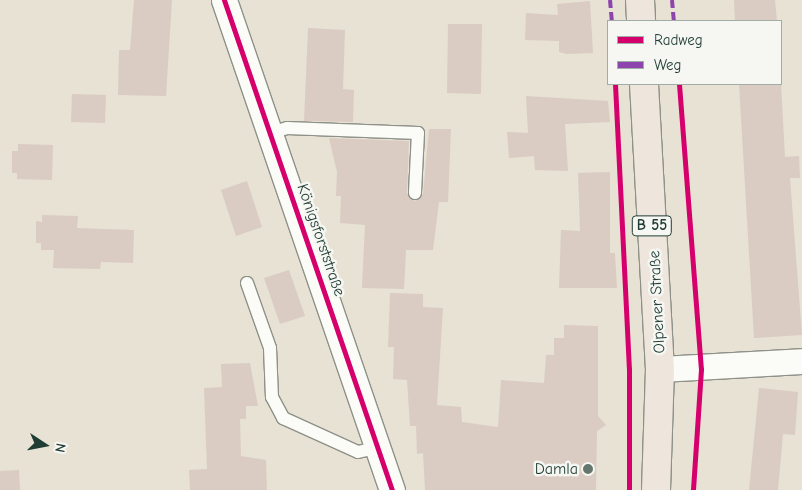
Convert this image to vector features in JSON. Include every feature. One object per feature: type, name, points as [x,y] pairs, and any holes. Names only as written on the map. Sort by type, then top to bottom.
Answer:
[{"type":"main road","points":[[640,0],[641,20]]},
{"type":"main road","name":"Olpener Straße","points":[[644,85],[660,369],[656,490]]},
{"type":"street","name":"Königsforststraße","points":[[224,0],[380,447],[392,490]]},
{"type":"street","points":[[660,369],[802,361]]},
{"type":"lane","points":[[270,132],[287,128],[418,133],[415,194]]},
{"type":"lane","points":[[247,282],[270,348],[272,397],[284,418],[358,452],[380,447]]},
{"type":"building","points":[[134,0],[172,0],[166,96],[118,95],[119,50],[130,50]]},
{"type":"building","points":[[734,0],[775,0],[777,20],[735,20]]},
{"type":"building","points":[[590,1],[593,53],[567,54],[559,52],[559,41],[525,40],[526,13],[558,15],[557,4]]},
{"type":"building","points":[[448,24],[482,24],[481,94],[447,93]]},
{"type":"building","points":[[308,28],[345,30],[343,89],[354,90],[353,122],[304,121]]},
{"type":"building","points":[[739,85],[781,85],[785,157],[799,156],[800,178],[790,178],[802,335],[754,338]]},
{"type":"building","points":[[72,94],[106,95],[105,123],[71,122]]},
{"type":"building","points":[[526,96],[608,101],[610,122],[565,124],[568,171],[535,170],[534,156],[509,158],[507,132],[528,133]]},
{"type":"building","points":[[429,129],[451,129],[448,202],[439,202],[433,250],[406,250],[404,289],[362,288],[365,225],[340,223],[341,196],[336,196],[337,172],[329,138],[409,141],[407,193],[415,201],[423,194]]},
{"type":"building","points":[[18,144],[53,145],[52,180],[17,179],[17,173],[12,173],[12,151],[18,151]]},
{"type":"building","points":[[610,172],[610,253],[615,253],[617,288],[559,288],[561,230],[580,231],[578,173]]},
{"type":"building","points":[[247,181],[262,227],[236,236],[221,190]]},
{"type":"building","points":[[42,215],[78,216],[77,228],[134,230],[133,263],[101,262],[100,269],[53,268],[54,250],[41,250],[41,243],[36,243],[36,221],[42,222]]},
{"type":"building","points":[[289,270],[305,316],[280,324],[264,278]]},
{"type":"building","points":[[390,293],[423,294],[423,307],[443,308],[437,405],[461,407],[462,422],[498,427],[501,380],[544,383],[546,355],[554,355],[554,338],[564,338],[564,325],[598,326],[598,416],[606,425],[597,431],[596,490],[425,490],[423,453],[417,454],[416,426],[410,426],[407,380],[393,379],[394,347],[388,347]]},
{"type":"building","points":[[250,363],[258,406],[246,406],[246,419],[240,419],[241,456],[266,460],[267,490],[190,490],[189,470],[207,469],[204,388],[222,387],[221,364]]},
{"type":"building","points":[[759,388],[798,392],[795,435],[783,434],[778,490],[749,490]]},
{"type":"building","points":[[19,470],[20,490],[0,490],[0,471]]},
{"type":"marked path","points":[[610,0],[612,20]]},
{"type":"marked path","points":[[672,0],[674,20]]},
{"type":"cycle path","points":[[224,0],[392,490]]},
{"type":"cycle path","points":[[615,85],[629,369],[629,490]]},
{"type":"cycle path","points":[[679,85],[701,369],[693,490]]},
{"type":"place","name":"Damla","points":[[588,469]]}]
